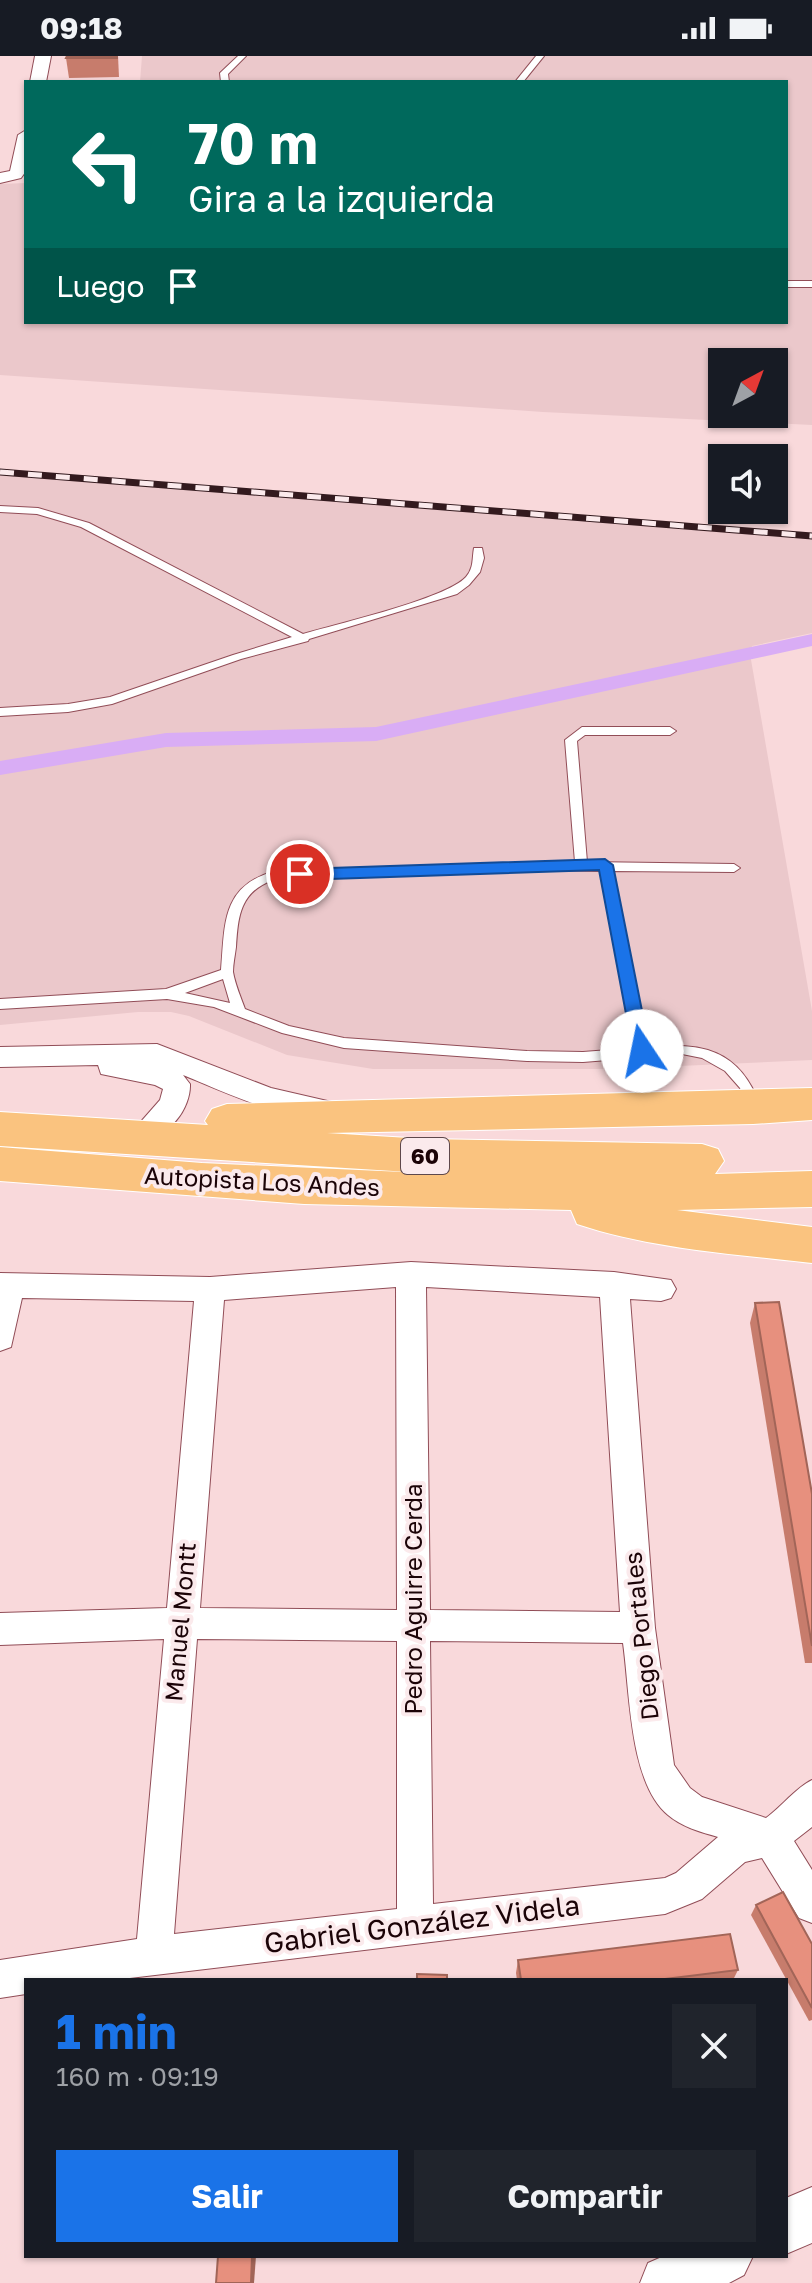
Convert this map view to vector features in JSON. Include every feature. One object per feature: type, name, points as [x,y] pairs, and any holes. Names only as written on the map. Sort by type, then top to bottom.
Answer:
[{"type":"highway","points":[[19,1132],[350,1115],[753,1108],[812,1104]]},
{"type":"highway","name":"Autopista Los Andes","points":[[19,1132],[425,1156],[660,1162],[812,1160]]},
{"type":"highway","name":"Autopista Los Andes","points":[[0,1164],[191,1179],[509,1193],[812,1189]]},
{"type":"highway","points":[[509,1193],[688,1230],[812,1245]]},
{"type":"main road","points":[[788,2226],[812,2214]]},
{"type":"main road","points":[[668,2283],[721,2258]]},
{"type":"street","points":[[38,80],[43,56]]},
{"type":"street","points":[[0,178],[15,175],[18,171],[24,144]]},
{"type":"street","points":[[11,1056],[157,1054],[267,1098],[350,1115]]},
{"type":"street","points":[[11,1056],[131,1069],[171,1080],[176,1084],[177,1092],[172,1106],[152,1125]]},
{"type":"street","points":[[0,1338],[4,1286],[210,1289],[411,1274],[661,1289]]},
{"type":"street","name":"Pedro Aguirre Cerda","points":[[411,1274],[415,1923]]},
{"type":"street","name":"Diego Portales","points":[[614,1284],[638,1628],[657,1767],[665,1788],[676,1803],[770,1838]]},
{"type":"street","name":"Manuel Montt","points":[[154,1955],[210,1289]]},
{"type":"street","points":[[0,1629],[181,1623],[638,1628]]},
{"type":"street","name":"Gabriel González Videla","points":[[0,1979],[154,1955],[665,1896],[689,1886],[736,1846],[770,1838],[805,1810],[812,1798]]},
{"type":"street","points":[[770,1838],[812,1905]]},
{"type":"lane","points":[[225,80],[224,73],[242,56]]},
{"type":"lane","points":[[521,80],[540,56]]},
{"type":"lane","points":[[788,284],[812,284]]},
{"type":"lane","points":[[0,509],[38,511],[71,519],[304,639]]},
{"type":"lane","points":[[0,712],[68,708],[112,700],[237,657],[455,591],[475,572],[478,550]]},
{"type":"lane","points":[[581,865],[571,740],[582,731],[670,731]]},
{"type":"lane","points":[[239,1010],[227,973],[238,896],[250,884],[264,877],[581,865],[734,868]]},
{"type":"lane","points":[[605,865],[642,1051]]},
{"type":"lane","points":[[167,994],[227,973]]},
{"type":"lane","points":[[0,1004],[167,994],[204,1000],[239,1010],[287,1030],[344,1043],[583,1057],[682,1049],[730,1067],[746,1086],[753,1108]]},
{"type":"shaded area","points":[[142,56],[812,56],[812,425],[788,424],[788,348],[708,348],[708,420],[543,412],[0,375],[0,184],[24,183],[24,324],[788,324],[788,80],[140,80]]},
{"type":"shaded area","points":[[0,474],[812,536],[812,633],[752,646],[750,654],[812,1011],[812,1060],[612,1069],[373,1069],[287,1055],[189,1016],[171,1012],[138,1012],[0,1025]]},
{"type":"building","points":[[117,56],[117,58],[66,58]]},
{"type":"building","points":[[779,1302],[812,1494],[812,1646],[755,1303]]},
{"type":"building","points":[[783,1892],[812,1944],[812,2008],[756,1905]]},
{"type":"building","points":[[730,1934],[738,1970],[673,1978],[521,1978],[518,1960]]},
{"type":"building","points":[[417,1974],[447,1975],[447,1978],[417,1978]]},
{"type":"building","points":[[218,2258],[252,2258],[251,2283],[216,2283]]},
{"type":"waterway","points":[[0,768],[166,740],[376,734],[812,640]]},
{"type":"railway","points":[[0,472],[812,536]]},
{"type":"route","points":[[300,874],[605,865],[642,1051]]}]
